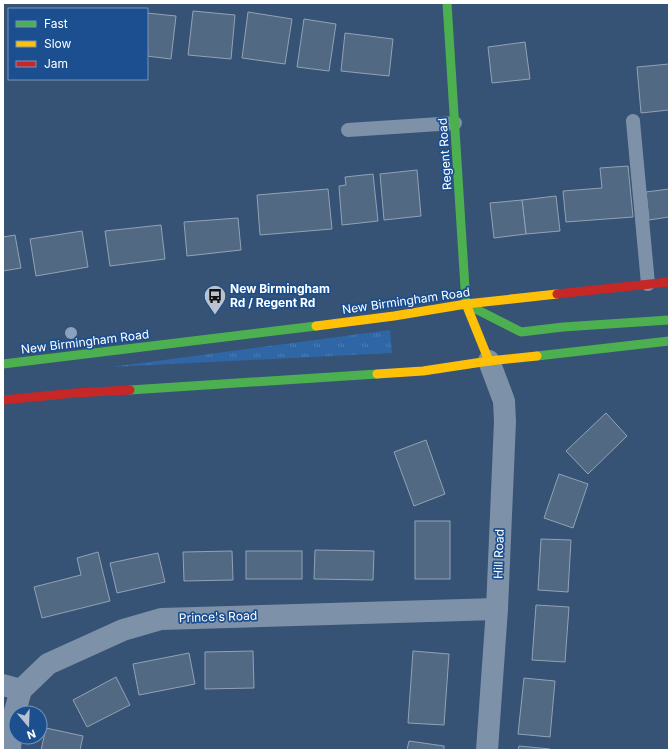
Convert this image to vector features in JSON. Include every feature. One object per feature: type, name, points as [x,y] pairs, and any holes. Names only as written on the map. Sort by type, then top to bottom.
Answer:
[{"type":"main road","name":"Regent Road","points":[[447,3],[466,304],[489,361]]},
{"type":"main road","name":"New Birmingham Road","points":[[3,364],[394,316],[466,304],[669,282]]},
{"type":"main road","points":[[466,304],[521,332],[563,327],[669,320]]},
{"type":"main road","points":[[3,400],[75,392],[423,371],[489,361],[669,341]]},
{"type":"street","name":"Hill Road","points":[[487,750],[496,609],[505,421],[504,401],[489,361]]},
{"type":"street","name":"Prince's Road","points":[[10,750],[12,687],[48,664],[123,630],[161,619],[496,609]]},
{"type":"lane","points":[[633,121],[648,284]]},
{"type":"lane","points":[[348,130],[455,123]]},
{"type":"green space","points":[[390,330],[392,353],[111,367]]},
{"type":"building","points":[[193,11],[235,15],[231,59],[188,55]]},
{"type":"building","points":[[248,12],[292,19],[285,64],[242,58]]},
{"type":"building","points":[[148,13],[176,16],[171,59],[148,56]]},
{"type":"building","points":[[304,19],[336,24],[329,71],[297,67]]},
{"type":"building","points":[[345,33],[393,39],[389,76],[341,71]]},
{"type":"building","points":[[525,42],[530,79],[492,83],[488,47]]},
{"type":"building","points":[[669,64],[669,110],[641,113],[637,67]]},
{"type":"building","points":[[628,166],[633,217],[566,222],[563,191],[602,188],[600,168]]},
{"type":"building","points":[[417,170],[421,216],[384,220],[380,174]]},
{"type":"building","points":[[373,174],[378,221],[342,225],[339,186],[346,185],[345,177]]},
{"type":"building","points":[[328,189],[332,229],[260,235],[257,195]]},
{"type":"building","points":[[669,189],[669,217],[649,220],[646,192]]},
{"type":"building","points":[[556,196],[560,231],[526,234],[522,200]]},
{"type":"building","points":[[522,200],[526,234],[494,238],[490,203]]},
{"type":"building","points":[[238,218],[241,250],[187,256],[184,222]]},
{"type":"building","points":[[161,225],[165,259],[110,266],[105,231]]},
{"type":"building","points":[[82,231],[88,267],[36,276],[30,239]]},
{"type":"building","points":[[15,235],[21,268],[3,271],[3,237]]},
{"type":"building","points":[[606,413],[627,436],[588,474],[566,451]]},
{"type":"building","points":[[426,440],[445,494],[414,506],[394,452]]},
{"type":"building","points":[[559,474],[588,484],[573,528],[544,518]]},
{"type":"building","points":[[415,521],[450,521],[450,579],[415,579]]},
{"type":"building","points":[[541,539],[571,540],[568,592],[538,590]]},
{"type":"building","points":[[315,550],[374,551],[373,580],[314,579]]},
{"type":"building","points":[[232,551],[233,580],[184,581],[183,552]]},
{"type":"building","points":[[246,551],[302,551],[302,579],[246,579]]},
{"type":"building","points":[[98,552],[110,601],[42,618],[34,587],[81,575],[77,558]]},
{"type":"building","points":[[158,553],[165,582],[117,593],[110,563]]},
{"type":"building","points":[[536,605],[569,607],[565,662],[532,660]]},
{"type":"building","points":[[253,651],[254,688],[205,689],[205,652]]},
{"type":"building","points":[[413,651],[449,654],[444,725],[408,723]]},
{"type":"building","points":[[189,653],[195,684],[139,695],[133,664]]},
{"type":"building","points":[[116,677],[130,705],[87,727],[73,700]]},
{"type":"building","points":[[524,678],[555,681],[550,737],[518,734]]},
{"type":"building","points":[[48,728],[83,736],[80,750],[41,750],[42,745],[48,745]]},
{"type":"building","points":[[409,741],[444,746],[444,750],[407,750]]},
{"type":"building","points":[[519,746],[550,749],[550,750],[518,750]]},
{"type":"traffic: fast","points":[[447,3],[466,304]]},
{"type":"traffic: fast","points":[[466,304],[521,332],[563,327],[669,320]]},
{"type":"traffic: fast","points":[[3,364],[316,326]]},
{"type":"traffic: fast","points":[[537,356],[669,341]]},
{"type":"traffic: fast","points":[[130,390],[377,374]]},
{"type":"traffic: slow","points":[[316,326],[394,316],[466,304],[557,294]]},
{"type":"traffic: slow","points":[[466,304],[489,361]]},
{"type":"traffic: slow","points":[[377,374],[423,371],[489,361],[537,356]]},
{"type":"traffic: jam","points":[[557,294],[669,282]]},
{"type":"traffic: jam","points":[[3,400],[75,393],[130,390]]},
{"type":"place","name":"New Birmingham Rd / Regent Rd","points":[[215,316]]}]
